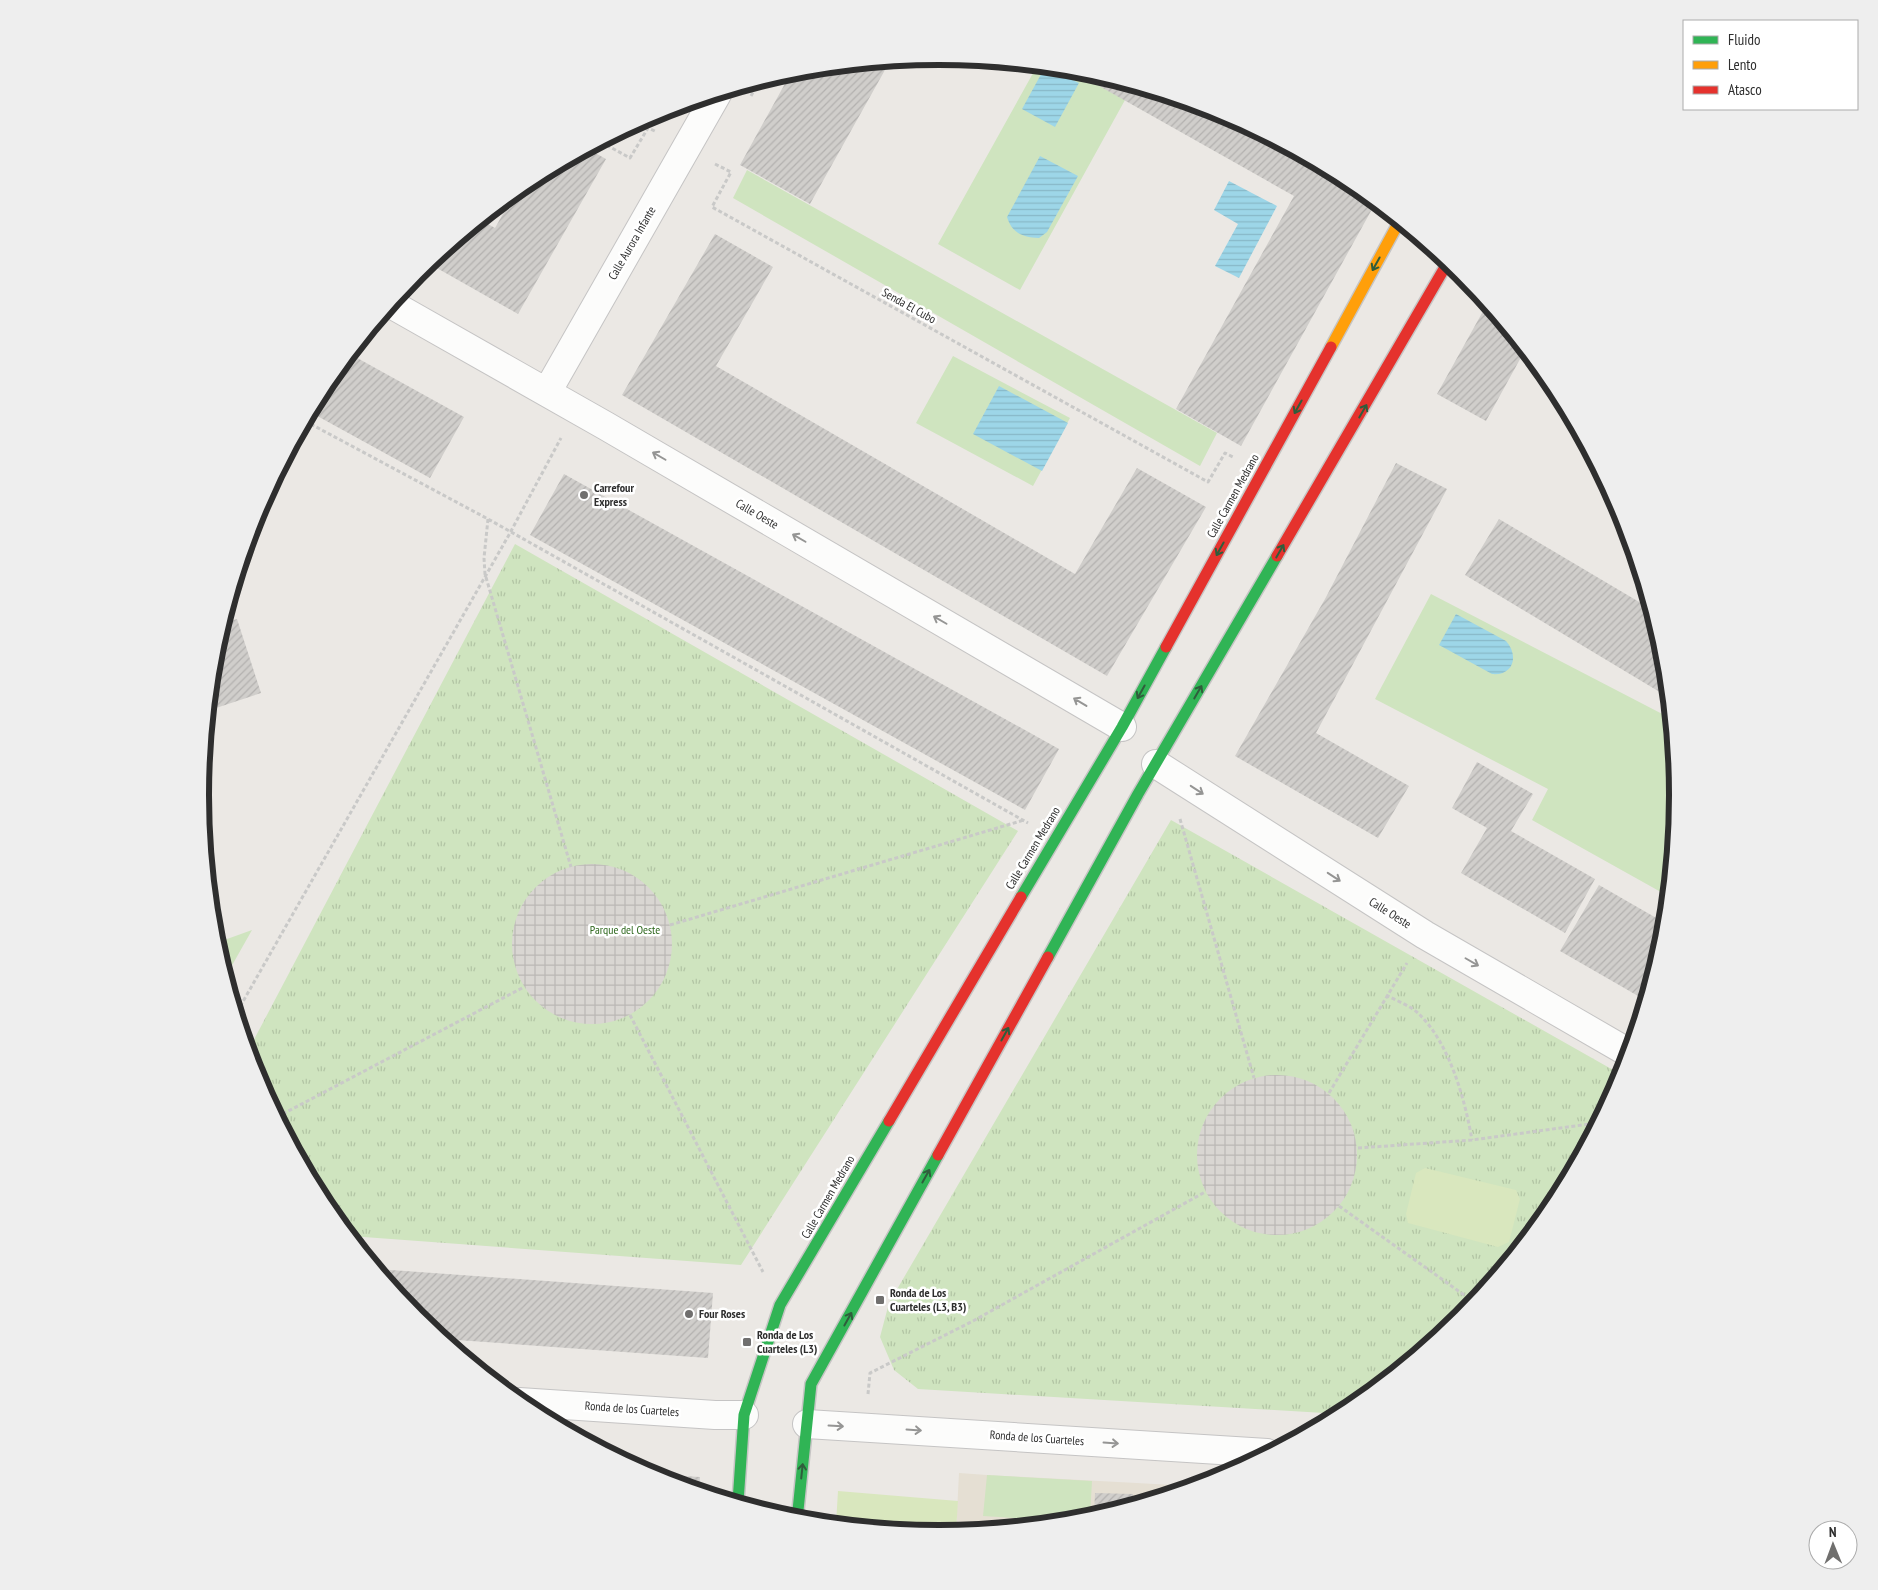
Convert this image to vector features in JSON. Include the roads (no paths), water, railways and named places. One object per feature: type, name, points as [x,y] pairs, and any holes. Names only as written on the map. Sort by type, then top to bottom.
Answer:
[{"type":"main road","name":"Calle Carmen Medrano","points":[[738,1496],[744,1415],[780,1305],[1122,727],[1396,227]]},
{"type":"main road","points":[[798,1511],[811,1384],[1138,794],[1444,269]]},
{"type":"street","name":"Calle Aurora Infante","points":[[548,392],[713,101]]},
{"type":"street","name":"Calle Oeste","points":[[397,307],[548,392],[1122,727]]},
{"type":"street","name":"Calle Oeste","points":[[1156,764],[1425,935],[1623,1049]]},
{"type":"street","name":"Ronda de los Cuarteles","points":[[535,1403],[715,1415],[744,1415]]},
{"type":"street","name":"Ronda de los Cuarteles","points":[[807,1424],[1255,1453]]},
{"type":"water","points":[[1042,72],[1065,76],[1079,83],[1055,127],[1022,109]]},
{"type":"water","points":[[1040,156],[1078,176],[1047,232],[1039,238],[1028,237],[1019,233],[1012,227],[1007,217]]},
{"type":"water","points":[[1229,181],[1277,206],[1239,278],[1215,266],[1238,224],[1214,210]]},
{"type":"water","points":[[999,386],[1068,423],[1042,471],[973,434]]},
{"type":"water","points":[[1456,614],[1506,641],[1513,658],[1510,668],[1499,674],[1492,674],[1439,645]]},
{"type":"place","name":"Carrefour Express","points":[[584,495]]},
{"type":"place","name":"Ronda de Los Cuarteles (L3, B3)","points":[[880,1300]]},
{"type":"place","name":"Four Roses","points":[[689,1314]]},
{"type":"place","name":"Ronda de Los Cuarteles (L3)","points":[[747,1342]]},
{"type":"park label","name":"Parque del Oeste","points":[[625,930]]}]
